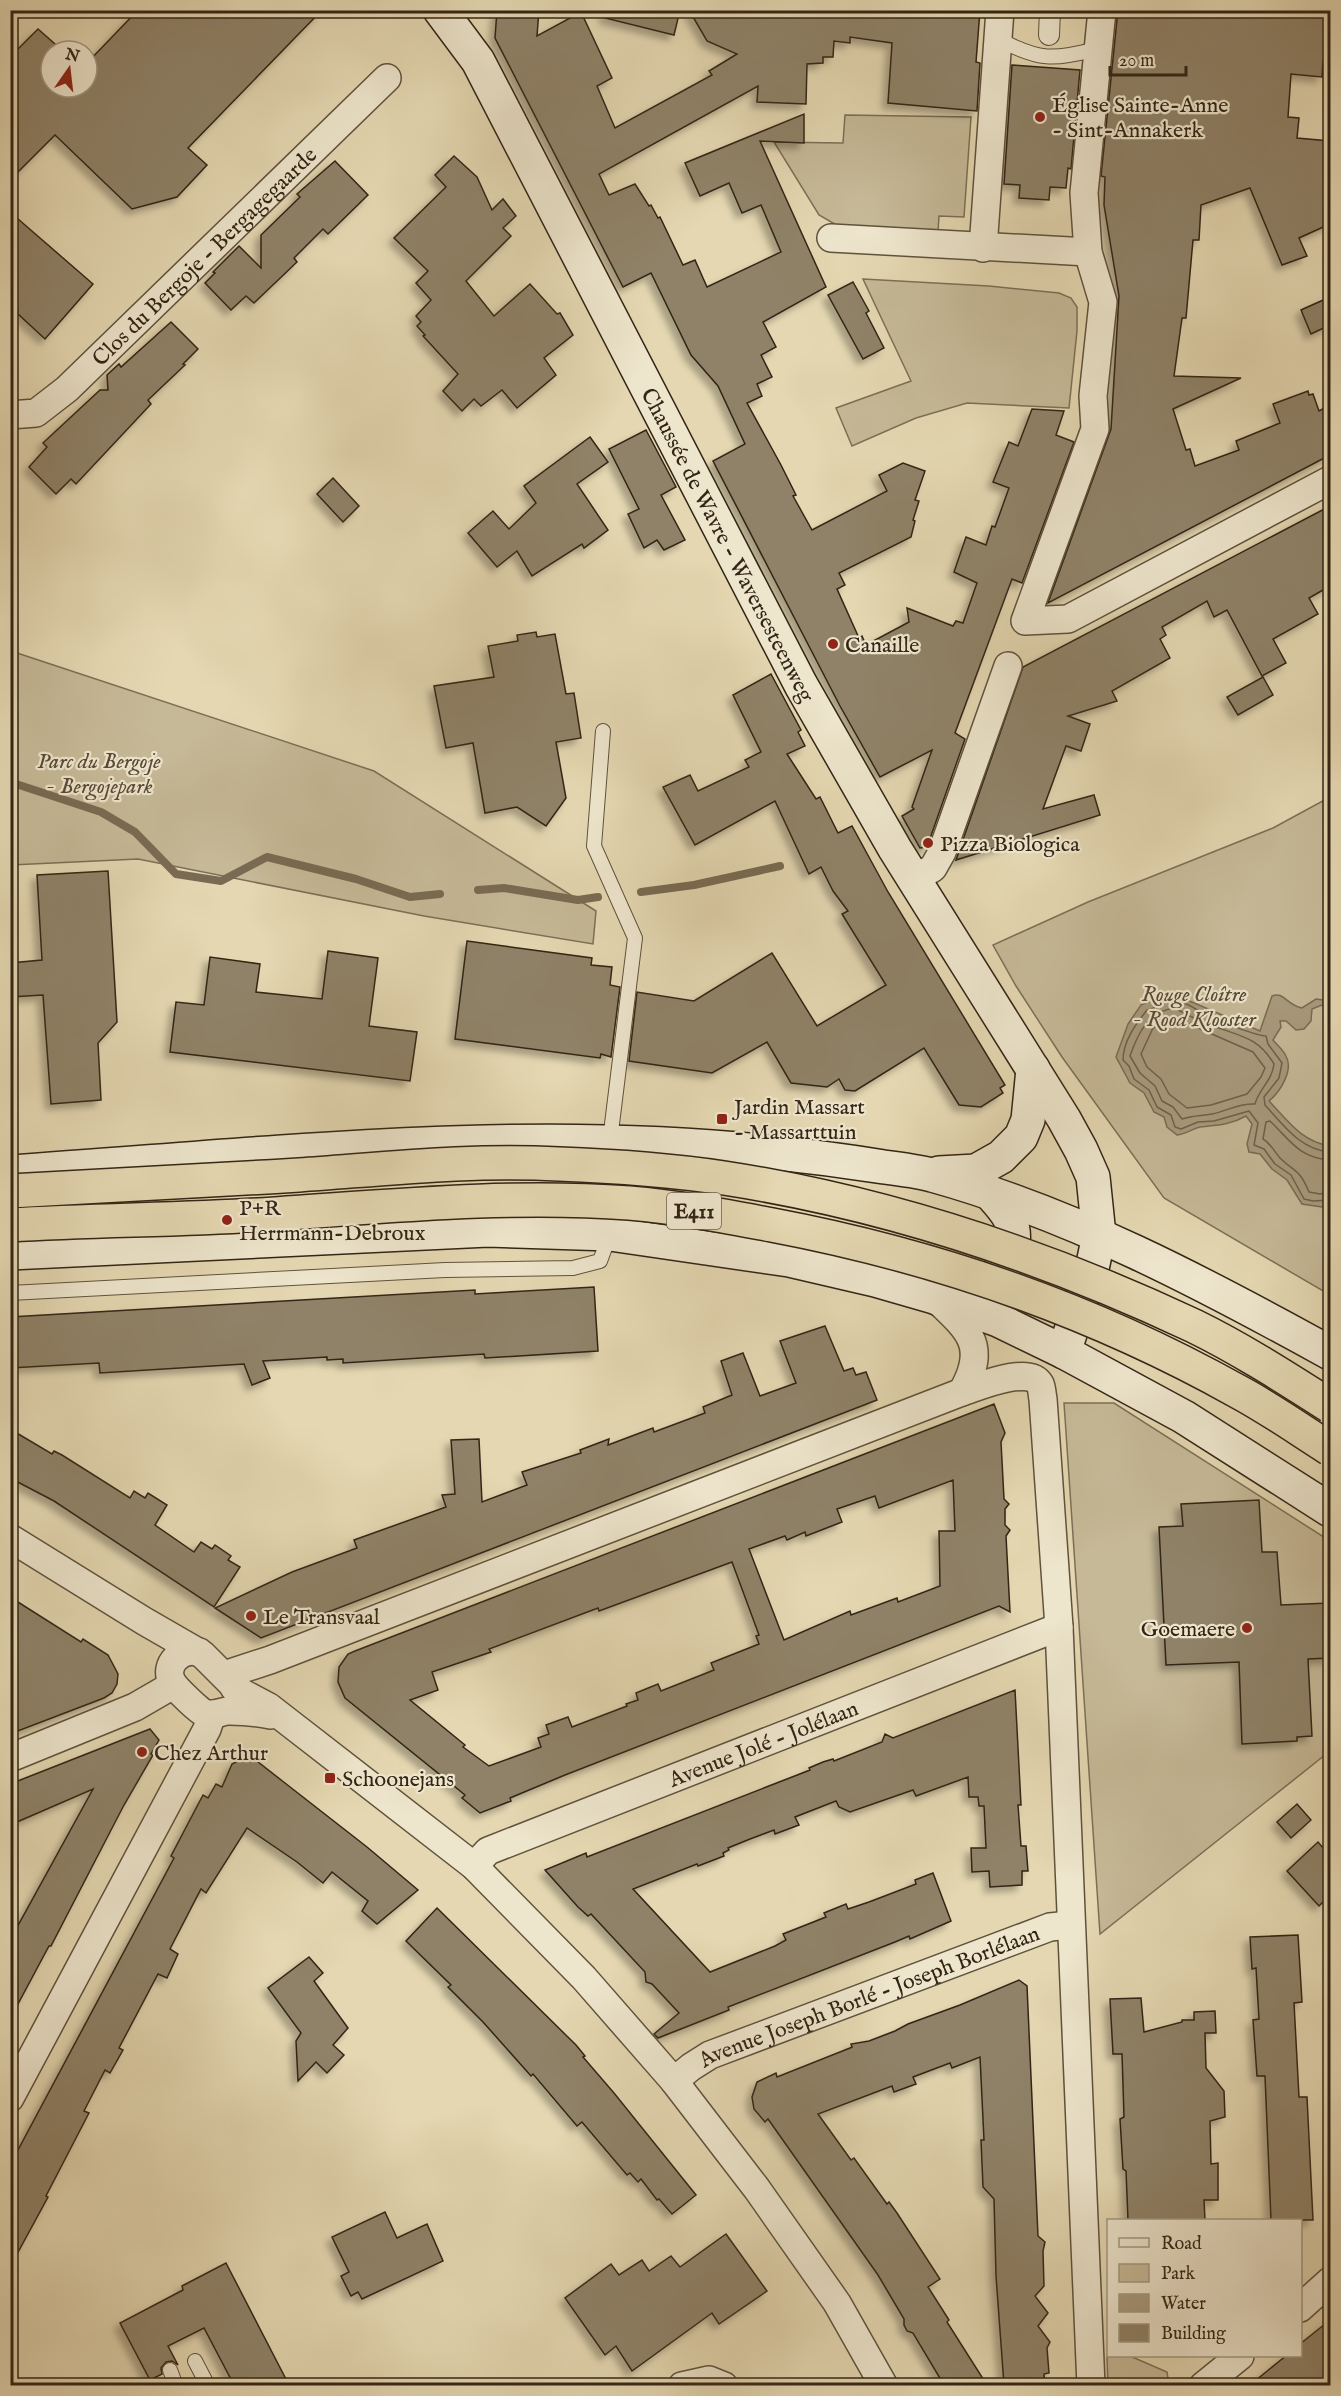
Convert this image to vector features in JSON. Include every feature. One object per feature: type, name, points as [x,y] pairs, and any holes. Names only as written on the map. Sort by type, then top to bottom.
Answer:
[{"type":"highway","name":"E411","points":[[10,1191],[469,1163],[557,1163],[723,1178],[850,1203],[963,1234],[1045,1263],[1112,1289],[1197,1328],[1260,1362],[1330,1406]]},
{"type":"highway","name":"E411","points":[[10,1225],[256,1215],[469,1200],[556,1199],[632,1203],[718,1214],[842,1238],[954,1269],[1031,1295],[1098,1322],[1180,1360],[1240,1392],[1330,1449]]},
{"type":"main road","name":"Chaussée de Wavre - Waversesteenweg","points":[[440,10],[478,61],[801,685],[914,879],[1064,1119],[1088,1164],[1093,1178],[1099,1234],[1093,1264],[1064,1352]]},
{"type":"main road","points":[[927,1173],[976,1172],[1001,1157],[1012,1147],[1021,1137],[1028,1120],[1033,1069]]},
{"type":"main road","points":[[10,1172],[480,1142],[610,1140],[696,1144],[829,1158],[927,1173],[990,1192],[1099,1234],[1197,1282],[1330,1353]]},
{"type":"main road","points":[[934,1297],[962,1298],[980,1289],[1006,1266],[1013,1243],[1010,1221],[990,1192]]},
{"type":"main road","points":[[10,1252],[488,1230],[610,1234],[789,1260],[875,1280],[934,1297],[998,1320],[1064,1352],[1184,1417],[1330,1510]]},
{"type":"street","points":[[983,248],[1000,10]]},
{"type":"street","points":[[1049,35],[1050,10]]},
{"type":"street","points":[[1102,10],[1084,193],[1088,252],[1102,302],[1093,396],[1095,429],[1025,621],[1068,619],[1330,480]]},
{"type":"street","name":"Clos du Bergoje - Bergagegaarde","points":[[10,415],[36,412],[67,389],[387,78]]},
{"type":"street","points":[[831,238],[1088,252]]},
{"type":"street","points":[[914,879],[933,868],[942,852],[1008,666]]},
{"type":"street","points":[[934,1297],[964,1326],[970,1337],[975,1354],[971,1376],[962,1392]]},
{"type":"street","points":[[144,1621],[172,1675],[205,1713],[281,1655],[962,1392],[1019,1375],[1033,1378],[1040,1384],[1043,1399],[1059,1627],[1091,2385]]},
{"type":"street","points":[[10,1538],[199,1653],[224,1697],[269,1707],[474,1866],[584,1977],[674,2081],[757,2188],[837,2303],[884,2385]]},
{"type":"street","name":"Avenue Jolé - Jolélaan","points":[[474,1866],[488,1851],[1059,1627]]},
{"type":"street","points":[[10,1758],[135,1707],[172,1675],[180,1654],[189,1651],[199,1653]]},
{"type":"street","points":[[10,2098],[224,1697]]},
{"type":"street","name":"Avenue Joseph Borlé - Joseph Borlélaan","points":[[674,2081],[690,2067],[710,2055],[1050,1927],[1070,1925]]},
{"type":"street","points":[[1302,2306],[1330,2281]]},
{"type":"street","points":[[1203,2385],[1238,2357]]},
{"type":"street","points":[[682,2385],[709,2380],[724,2385]]},
{"type":"lane","points":[[998,39],[1025,53],[1048,57],[1067,56],[1097,49]]},
{"type":"lane","points":[[603,731],[594,846],[635,938],[610,1140]]},
{"type":"lane","points":[[10,1293],[445,1270],[573,1268],[600,1261],[610,1234]]},
{"type":"lane","points":[[195,2361],[208,2385]]},
{"type":"lane","points":[[170,2370],[176,2385]]},
{"type":"green space","points":[[845,115],[971,117],[964,217],[939,216],[938,232],[838,226],[819,215],[774,142],[843,143]]},
{"type":"green space","points":[[863,279],[989,286],[1059,293],[1071,298],[1077,307],[1077,331],[1069,408],[967,403],[916,418],[852,446],[836,408],[911,381]]},
{"type":"green space","name":"Parc du Bergoje - Bergojepark","points":[[11,651],[374,771],[596,911],[593,944],[424,916],[138,859],[11,865]]},
{"type":"green space","name":"Rouge Cloître - Rood Klooster","points":[[1330,797],[1330,1295],[1164,1198],[1062,1057],[1016,986],[993,945],[1088,902],[1273,828]]},
{"type":"green space","points":[[1064,1403],[1114,1403],[1330,1541],[1330,1751],[1100,1934]]},
{"type":"green space","points":[[1132,2357],[1167,2372],[1169,2385],[1108,2385],[1107,2358]]},
{"type":"water","points":[[1173,994],[1260,1031],[1272,996],[1280,995],[1302,1008],[1316,999],[1330,1001],[1330,1007],[1322,1005],[1312,1009],[1311,1021],[1304,1029],[1296,1030],[1286,1021],[1280,1021],[1281,1027],[1273,1040],[1286,1056],[1288,1068],[1285,1080],[1269,1101],[1303,1135],[1320,1144],[1330,1146],[1330,1205],[1322,1207],[1302,1204],[1287,1180],[1272,1169],[1260,1154],[1249,1152],[1247,1144],[1252,1124],[1246,1116],[1229,1123],[1200,1127],[1177,1135],[1167,1127],[1164,1117],[1154,1112],[1144,1093],[1130,1083],[1116,1057],[1128,1024],[1141,1005]]},
{"type":"building","points":[[138,10],[322,10],[188,148],[207,165],[177,197],[132,209],[55,135],[10,180],[10,57],[38,29],[49,39],[39,39],[39,99],[99,99],[99,51]]},
{"type":"building","points":[[497,10],[539,10],[537,36],[581,12],[612,78],[597,86],[615,128],[712,75],[709,71],[737,54],[707,41],[689,10],[980,10],[976,62],[980,63],[977,111],[888,103],[892,43],[850,37],[850,43],[834,41],[833,57],[823,57],[823,63],[807,64],[806,104],[757,102],[758,86],[599,174],[609,195],[635,184],[658,218],[660,217],[683,265],[695,260],[707,287],[781,252],[761,205],[742,213],[729,183],[700,196],[685,163],[804,114],[804,143],[760,141],[826,287],[763,322],[776,347],[761,355],[772,377],[757,384],[762,396],[747,403],[781,465],[796,495],[793,496],[812,530],[887,491],[879,475],[903,463],[925,471],[915,500],[919,501],[911,537],[839,573],[845,585],[837,589],[859,638],[862,636],[866,645],[909,622],[907,608],[953,626],[956,621],[963,623],[977,583],[954,572],[966,537],[986,545],[992,526],[995,527],[1009,488],[993,482],[1009,442],[1018,446],[1032,409],[1064,411],[1056,435],[1074,442],[1022,583],[1012,579],[955,733],[965,739],[927,847],[920,848],[902,816],[914,809],[912,807],[932,750],[880,777],[840,706],[713,461],[745,444],[718,386],[691,355],[651,273],[623,287],[495,38]]},
{"type":"building","points":[[606,10],[680,10],[674,35],[605,18]]},
{"type":"building","points":[[1118,10],[1281,10],[1330,14],[1330,62],[1323,61],[1322,77],[1291,74],[1288,117],[1299,118],[1297,138],[1330,141],[1330,224],[1299,238],[1307,256],[1282,265],[1250,188],[1201,205],[1199,240],[1193,240],[1186,318],[1182,318],[1174,376],[1241,378],[1173,409],[1186,450],[1190,449],[1195,466],[1239,450],[1236,441],[1280,423],[1273,404],[1308,391],[1309,395],[1313,394],[1319,411],[1330,405],[1330,455],[1048,603],[1111,429],[1119,296],[1104,205],[1105,177],[1101,176]]},
{"type":"building","name":"Église Sainte-Anne - Sint-Annakerk","points":[[1012,65],[1080,70],[1071,169],[1068,168],[1066,188],[1050,187],[1049,200],[1019,198],[1020,185],[1004,184]]},
{"type":"building","points":[[454,156],[477,177],[492,210],[503,199],[516,216],[503,228],[511,236],[466,281],[494,316],[530,284],[557,314],[560,313],[573,335],[544,358],[556,375],[517,408],[502,390],[481,406],[474,399],[462,411],[443,391],[458,374],[423,336],[425,335],[417,326],[421,322],[416,316],[431,300],[416,283],[428,271],[394,238],[446,187],[435,175]]},
{"type":"building","points":[[335,161],[368,195],[328,234],[323,229],[294,258],[297,262],[254,303],[246,296],[231,310],[205,283],[239,246],[261,268],[261,235],[300,197],[297,194]]},
{"type":"building","points":[[10,212],[93,284],[45,339],[10,304]]},
{"type":"building","points":[[853,282],[869,311],[866,313],[884,348],[863,359],[828,295]]},
{"type":"building","points":[[1330,297],[1330,325],[1311,334],[1301,310]]},
{"type":"building","points":[[171,322],[198,349],[183,364],[185,365],[148,400],[151,404],[76,484],[71,479],[56,494],[29,467],[47,447],[43,443],[100,390],[108,390],[107,375],[119,364],[121,367]]},
{"type":"building","points":[[646,430],[676,487],[661,495],[685,540],[664,550],[657,540],[644,548],[628,514],[639,509],[609,449]]},
{"type":"building","points":[[590,437],[608,462],[577,484],[608,530],[584,548],[582,544],[532,576],[517,551],[497,567],[468,533],[493,511],[509,529],[536,503],[524,486]]},
{"type":"building","points":[[333,478],[359,506],[343,522],[317,494]]},
{"type":"building","points":[[1330,506],[1330,586],[1309,598],[1318,614],[1273,639],[1286,663],[1262,676],[1227,610],[1214,617],[1207,601],[1162,627],[1166,635],[1160,639],[1170,658],[1112,691],[1117,701],[1068,716],[1090,724],[1081,751],[1066,746],[1043,809],[1094,795],[1100,815],[956,860],[1023,667]]},
{"type":"building","points":[[536,632],[537,637],[555,634],[566,694],[574,693],[581,738],[556,742],[566,798],[546,826],[517,807],[485,813],[473,743],[446,748],[434,686],[494,677],[488,646],[518,641],[517,635]]},
{"type":"building","points":[[771,674],[801,730],[798,732],[805,746],[787,754],[816,799],[820,797],[838,833],[852,826],[888,892],[1005,1085],[1000,1088],[1003,1093],[981,1107],[959,1105],[924,1048],[855,1091],[845,1090],[839,1079],[827,1087],[791,1083],[767,1042],[712,1073],[629,1061],[637,992],[694,1001],[772,953],[817,1026],[886,985],[842,914],[848,911],[833,891],[821,867],[809,874],[775,801],[695,845],[663,787],[690,775],[698,791],[749,767],[745,760],[761,752],[733,695]]},
{"type":"building","points":[[1263,677],[1273,695],[1238,715],[1227,697]]},
{"type":"building","points":[[108,871],[117,1022],[98,1043],[101,1100],[51,1104],[43,995],[10,997],[10,963],[42,960],[37,875]]},
{"type":"building","points":[[467,941],[592,958],[591,965],[612,967],[610,985],[620,987],[611,1057],[601,1054],[600,1058],[455,1039]]},
{"type":"building","points":[[328,951],[378,958],[369,1026],[417,1032],[410,1081],[170,1052],[176,1002],[204,1005],[210,957],[260,964],[256,992],[322,999]]},
{"type":"building","points":[[594,1287],[598,1351],[485,1358],[484,1354],[343,1363],[343,1359],[327,1360],[327,1357],[263,1361],[270,1378],[252,1385],[244,1364],[100,1373],[99,1363],[10,1368],[10,1317],[475,1290],[475,1294]]},
{"type":"building","points":[[825,1326],[844,1371],[853,1368],[856,1375],[866,1372],[877,1400],[261,1638],[215,1608],[292,1572],[357,1548],[354,1540],[446,1507],[442,1495],[455,1494],[451,1440],[479,1439],[482,1502],[527,1485],[522,1472],[581,1453],[580,1450],[609,1439],[608,1445],[653,1428],[654,1432],[705,1413],[703,1407],[732,1395],[721,1361],[743,1353],[760,1396],[796,1383],[780,1341]]},
{"type":"building","points":[[994,1404],[1005,1433],[1001,1442],[1004,1499],[1009,1504],[1005,1509],[1005,1525],[1010,1530],[1006,1536],[1010,1612],[999,1606],[565,1775],[480,1813],[462,1798],[465,1795],[345,1698],[338,1682],[339,1667],[348,1654]],"holes":[[[953,1480],[955,1531],[939,1531],[940,1586],[898,1602],[897,1598],[851,1615],[850,1611],[784,1640],[749,1549],[785,1536],[787,1540],[805,1532],[806,1536],[842,1522],[837,1509],[875,1496],[879,1508]],[[732,1562],[759,1635],[756,1636],[759,1644],[711,1663],[714,1670],[661,1691],[658,1684],[636,1693],[638,1700],[626,1704],[627,1706],[572,1727],[568,1717],[546,1725],[549,1734],[538,1738],[541,1747],[489,1766],[463,1747],[465,1745],[410,1700],[438,1690],[432,1672],[491,1652],[489,1649],[598,1608],[599,1611]]]},
{"type":"building","points":[[10,1429],[52,1454],[54,1451],[62,1455],[130,1498],[134,1491],[145,1498],[148,1493],[167,1505],[155,1525],[194,1552],[201,1542],[212,1549],[215,1545],[231,1556],[228,1560],[240,1567],[214,1607],[54,1501],[10,1478]]},
{"type":"building","name":"Goemaere","points":[[1259,1500],[1262,1552],[1277,1552],[1281,1605],[1330,1603],[1330,1658],[1308,1659],[1312,1736],[1297,1737],[1297,1741],[1242,1744],[1239,1662],[1166,1665],[1159,1527],[1183,1526],[1181,1504]]},
{"type":"building","points":[[10,1597],[81,1642],[83,1639],[108,1655],[118,1674],[117,1684],[112,1693],[10,1734]]},
{"type":"building","points":[[1015,1690],[1021,1805],[1018,1805],[1021,1846],[1026,1846],[1028,1871],[1022,1871],[1022,1885],[990,1887],[989,1871],[972,1872],[971,1848],[986,1848],[984,1806],[979,1806],[978,1797],[969,1797],[968,1777],[916,1796],[913,1790],[850,1812],[839,1807],[836,1801],[795,1817],[799,1825],[775,1834],[774,1830],[750,1839],[728,1848],[729,1850],[723,1853],[724,1856],[633,1889],[710,1972],[775,1946],[786,1940],[783,1934],[826,1917],[824,1913],[846,1904],[848,1909],[869,1902],[916,1884],[915,1880],[933,1873],[951,1921],[910,1939],[909,1936],[728,2007],[729,2010],[658,2038],[654,2034],[679,2013],[652,1984],[646,1982],[645,1972],[591,1914],[588,1916],[578,1907],[545,1870],[586,1853],[587,1857],[810,1770],[809,1768],[823,1762],[833,1759],[834,1761],[882,1742],[885,1734],[893,1738]]},
{"type":"building","points":[[150,1729],[159,1740],[151,1754],[153,1755],[10,2019],[10,1927],[16,1929],[93,1789],[10,1825],[10,1784]]},
{"type":"building","points":[[246,1757],[258,1762],[418,1890],[377,1924],[362,1911],[368,1901],[332,1872],[323,1883],[247,1828],[206,1893],[201,1889],[170,1949],[178,1954],[167,1978],[158,1974],[119,2048],[123,2050],[110,2073],[105,2070],[84,2111],[89,2113],[46,2196],[48,2197],[10,2267],[10,2165],[174,1858],[171,1856],[203,1795],[208,1798],[216,1784],[222,1787],[232,1764]]},
{"type":"building","points":[[1297,1804],[1311,1820],[1291,1838],[1277,1822]]},
{"type":"building","points":[[1318,1842],[1330,1856],[1330,1895],[1319,1906],[1287,1871]]},
{"type":"building","points":[[437,1908],[576,2045],[585,2056],[583,2057],[696,2195],[672,2214],[659,2199],[657,2200],[641,2179],[638,2182],[630,2173],[627,2175],[582,2122],[577,2126],[533,2074],[531,2076],[448,1987],[451,1985],[406,1941]]},
{"type":"building","points":[[1298,1935],[1302,2002],[1294,2003],[1299,2097],[1307,2097],[1313,2220],[1271,2219],[1265,2076],[1257,2076],[1253,2020],[1259,2019],[1256,1968],[1252,1969],[1250,1937]]},
{"type":"building","points":[[309,1957],[323,1973],[314,1981],[348,2028],[333,2045],[344,2055],[327,2073],[316,2062],[298,2081],[296,2041],[301,2033],[268,1988]]},
{"type":"building","points":[[1019,1980],[1027,1986],[1038,2236],[1045,2242],[1044,2286],[1035,2296],[1048,2313],[1038,2326],[1050,2342],[1047,2348],[1049,2373],[1044,2374],[1045,2385],[1004,2385],[996,2276],[994,2199],[983,2187],[981,2140],[984,2140],[980,2057],[952,2068],[950,2063],[913,2077],[916,2084],[894,2092],[892,2086],[818,2114],[851,2160],[854,2158],[887,2204],[889,2202],[940,2279],[928,2287],[987,2385],[944,2385],[913,2333],[907,2331],[904,2319],[878,2275],[768,2119],[765,2122],[754,2109],[752,2097],[757,2082],[776,2073],[777,2077],[850,2048],[851,2044],[869,2041]]},
{"type":"building","points":[[1141,1998],[1144,2032],[1182,2022],[1182,2020],[1194,2020],[1194,2012],[1215,2011],[1216,2033],[1205,2033],[1206,2068],[1224,2091],[1225,2117],[1210,2121],[1211,2164],[1218,2163],[1218,2200],[1204,2200],[1205,2219],[1128,2219],[1126,2171],[1123,2169],[1120,2119],[1124,2117],[1122,2054],[1113,2054],[1110,1999]]},
{"type":"building","points":[[385,2212],[397,2238],[427,2224],[443,2261],[362,2299],[358,2292],[351,2296],[341,2276],[349,2272],[332,2237]]},
{"type":"building","points":[[726,2234],[767,2291],[719,2324],[712,2313],[632,2371],[616,2346],[605,2355],[565,2298],[611,2264],[619,2275],[642,2260],[649,2271],[671,2256],[680,2267]]},
{"type":"building","points":[[226,2263],[289,2385],[234,2385],[204,2328],[168,2346],[178,2365],[172,2361],[166,2362],[161,2368],[162,2374],[150,2380],[120,2323],[183,2290],[182,2286]]},
{"type":"building","points":[[1330,2320],[1330,2375],[1317,2385],[1250,2385],[1285,2357],[1302,2357],[1302,2342]]},
{"type":"waterway","points":[[10,782],[101,812],[135,832],[176,874],[221,881],[267,857],[356,879],[410,897],[440,894]]},
{"type":"waterway","points":[[641,892],[694,885],[780,866]]},
{"type":"waterway","points":[[478,890],[504,888],[578,900],[598,897]]},
{"type":"place","name":"Église Sainte-Anne - Sint-Annakerk","points":[[1040,117]]},
{"type":"place","name":"Canaille","points":[[833,644]]},
{"type":"place","name":"Pizza Biologica","points":[[928,843]]},
{"type":"place","name":"Jardin Massart - Massarttuin","points":[[722,1119]]},
{"type":"place","name":"P+R Herrmann-Debroux","points":[[227,1220]]},
{"type":"place","name":"Le Transvaal","points":[[251,1616]]},
{"type":"place","name":"Goemaere","points":[[1247,1628]]},
{"type":"place","name":"Chez Arthur","points":[[142,1752]]},
{"type":"place","name":"Schoonejans","points":[[330,1778]]}]
